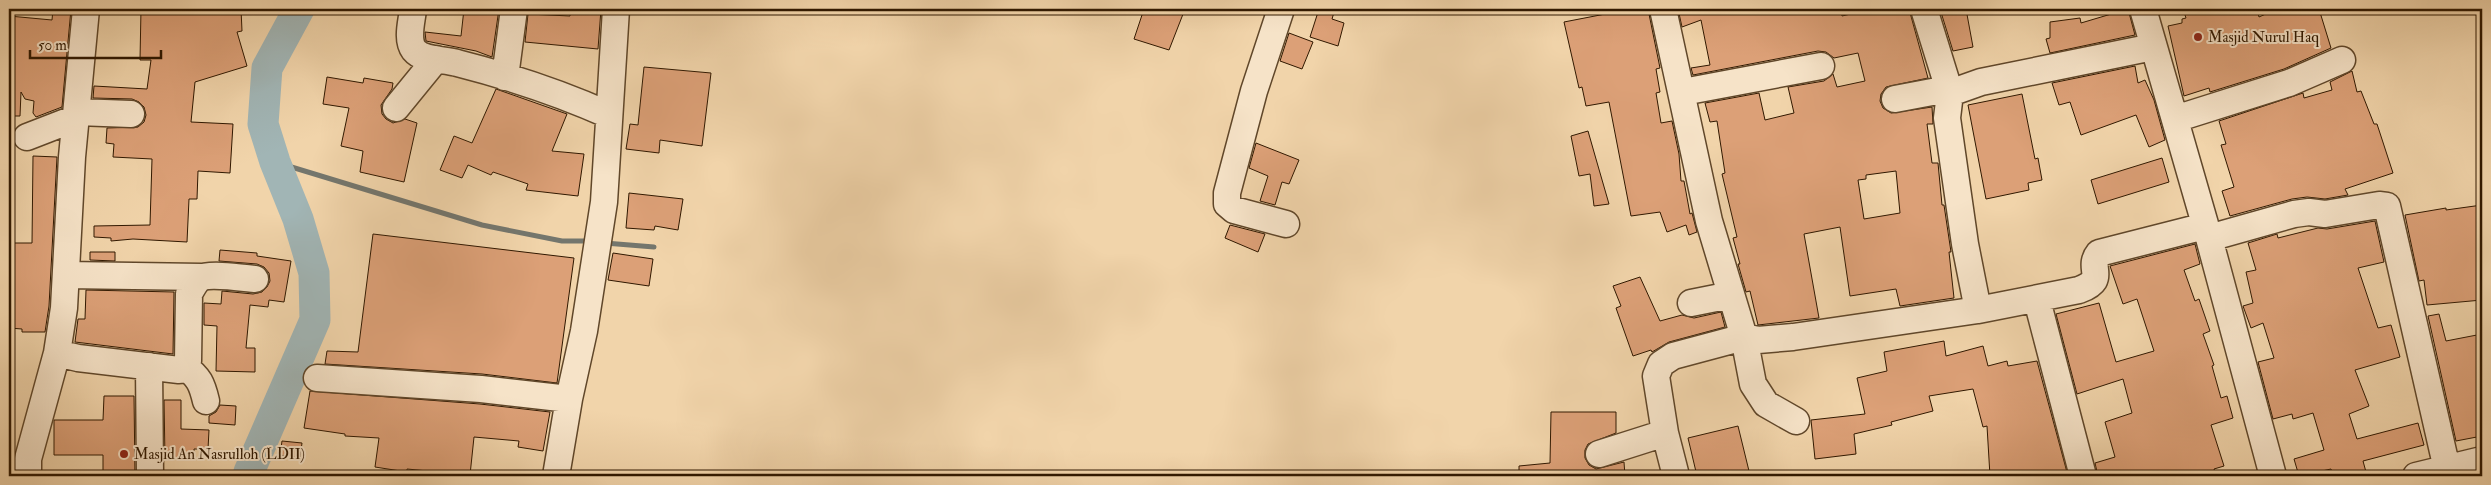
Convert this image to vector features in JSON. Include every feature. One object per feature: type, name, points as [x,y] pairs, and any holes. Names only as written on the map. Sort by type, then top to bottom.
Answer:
[{"type":"street","points":[[28,476],[28,459],[34,433],[57,353],[66,275],[72,157],[86,9]]},
{"type":"street","points":[[413,9],[411,44],[418,53],[569,97],[609,115]]},
{"type":"street","points":[[505,77],[514,9]]},
{"type":"street","points":[[556,476],[569,399],[584,331],[598,242],[604,195],[616,9]]},
{"type":"street","points":[[1281,9],[1254,90],[1227,193],[1227,204],[1234,210],[1286,224]]},
{"type":"street","points":[[1663,9],[1683,92],[1709,221],[1744,337],[1753,384],[1766,404],[1796,421]]},
{"type":"street","points":[[1924,9],[1949,91],[1947,118],[1952,156],[1965,244],[1978,310]]},
{"type":"street","points":[[2143,9],[2207,232],[2273,476]]},
{"type":"street","points":[[1895,99],[1949,91],[1982,82],[2153,47]]},
{"type":"street","points":[[396,108],[436,59]]},
{"type":"street","points":[[2175,119],[2289,83],[2342,60]]},
{"type":"street","points":[[1683,92],[1821,66]]},
{"type":"street","points":[[27,137],[76,115],[131,114]]},
{"type":"street","points":[[1676,476],[1666,434],[1656,376],[1661,364],[1673,356],[1744,337],[1758,340],[1793,337],[2037,300],[2079,290],[2093,284],[2097,274],[2095,258],[2098,253],[2294,214],[2308,212],[2325,214],[2379,205],[2387,206],[2447,469]]},
{"type":"street","points":[[66,275],[256,279]]},
{"type":"street","points":[[57,353],[88,360],[179,370],[185,367],[188,361],[189,294],[194,284],[202,277]]},
{"type":"street","points":[[1691,303],[1730,295]]},
{"type":"street","points":[[2037,300],[2082,476]]},
{"type":"street","points":[[149,366],[150,476]]},
{"type":"street","points":[[185,367],[196,374],[202,383],[206,401]]},
{"type":"street","points":[[317,378],[488,390],[569,399]]},
{"type":"street","points":[[1599,454],[1666,434]]},
{"type":"street","points":[[2416,476],[2482,460]]},
{"type":"building","points":[[53,9],[71,9],[62,107],[36,117],[33,113],[34,101],[25,99],[21,92],[20,116],[9,116],[9,16],[52,20]]},
{"type":"building","points":[[141,9],[241,9],[242,31],[237,32],[247,66],[195,82],[191,122],[233,124],[230,173],[198,171],[197,199],[189,199],[187,242],[133,239],[111,241],[111,238],[94,237],[94,226],[150,225],[152,159],[113,157],[114,144],[106,143],[107,128],[138,127],[144,122],[146,115],[144,107],[132,99],[93,98],[94,86],[147,89],[151,60],[140,60]]},
{"type":"building","points":[[464,9],[499,9],[492,57],[476,51],[426,41],[425,32],[461,36]]},
{"type":"building","points":[[570,9],[601,9],[598,49],[525,42],[528,14],[570,16]]},
{"type":"building","points":[[1144,9],[1185,9],[1169,50],[1134,39]]},
{"type":"building","points":[[1319,9],[1335,9],[1332,19],[1344,23],[1338,46],[1310,37]]},
{"type":"building","points":[[1631,9],[1648,9],[1660,68],[1656,69],[1660,92],[1656,93],[1661,123],[1672,121],[1679,154],[1681,181],[1684,181],[1690,214],[1692,213],[1697,232],[1689,235],[1686,225],[1667,232],[1660,212],[1631,216],[1609,102],[1586,106],[1582,87],[1579,88],[1564,22]]},
{"type":"building","points":[[1678,9],[1841,9],[1842,16],[1872,9],[1909,9],[1928,78],[1886,87],[1881,94],[1880,101],[1883,108],[1891,113],[1932,107],[1933,124],[1927,124],[1932,163],[1938,163],[1942,205],[1944,205],[1951,252],[1949,252],[1954,298],[1900,306],[1896,289],[1850,296],[1840,227],[1804,234],[1819,318],[1758,325],[1750,291],[1746,292],[1738,264],[1740,264],[1733,238],[1737,237],[1722,174],[1725,173],[1717,121],[1710,122],[1705,103],[1759,93],[1765,120],[1794,113],[1788,87],[1824,81],[1833,74],[1837,87],[1865,81],[1858,53],[1834,58],[1826,52],[1818,51],[1693,75],[1691,68],[1710,65],[1701,20],[1682,27]],"holes":[[[1896,171],[1900,213],[1864,219],[1858,180],[1866,179],[1866,175]]]},
{"type":"building","points":[[1940,9],[1966,9],[1973,47],[1953,51]]},
{"type":"building","points":[[2128,9],[2135,35],[2050,53],[2046,39],[2050,38],[2050,22],[2080,18],[2081,23]]},
{"type":"building","points":[[2183,9],[2257,9],[2259,17],[2277,9],[2319,9],[2331,48],[2284,69],[2210,92],[2209,88],[2184,96],[2168,26],[2182,23],[2182,19],[2186,18]]},
{"type":"building","points":[[1289,33],[1313,42],[1302,69],[1280,61]]},
{"type":"building","points":[[2135,66],[2138,83],[2145,80],[2154,100],[2165,140],[2149,147],[2136,115],[2081,135],[2070,102],[2059,105],[2052,83]]},
{"type":"building","points":[[644,67],[711,73],[702,146],[660,140],[659,153],[626,149],[630,124],[638,125]]},
{"type":"building","points":[[2352,71],[2357,92],[2361,91],[2374,124],[2377,124],[2393,173],[2345,189],[2348,195],[2325,199],[2307,197],[2292,199],[2230,216],[2222,191],[2234,187],[2221,145],[2226,144],[2219,121],[2303,93],[2304,98],[2332,90],[2330,82]]},
{"type":"building","points":[[327,77],[363,83],[364,78],[393,83],[392,89],[381,105],[382,114],[393,123],[405,119],[417,123],[404,182],[360,172],[363,151],[341,146],[349,108],[323,104]]},
{"type":"building","points":[[496,89],[567,114],[552,151],[584,154],[578,196],[526,190],[528,184],[493,172],[491,175],[468,165],[462,178],[440,170],[454,136],[472,143]]},
{"type":"building","points":[[2022,94],[2035,159],[2038,158],[2042,180],[2028,183],[2029,190],[1986,199],[1968,105]]},
{"type":"building","points":[[1588,131],[1609,204],[1594,206],[1590,174],[1579,176],[1571,136]]},
{"type":"building","points":[[1256,143],[1299,160],[1289,184],[1282,182],[1275,205],[1260,201],[1268,176],[1249,168]]},
{"type":"building","points":[[33,156],[57,157],[49,306],[45,332],[22,332],[22,329],[9,328],[9,243],[32,243]]},
{"type":"building","points":[[2162,158],[2169,182],[2098,204],[2091,180]]},
{"type":"building","points":[[629,193],[683,199],[678,230],[655,226],[654,230],[626,228]]},
{"type":"building","points":[[2482,205],[2482,300],[2427,305],[2424,280],[2419,281],[2405,215],[2446,208],[2446,210]]},
{"type":"building","points":[[2375,221],[2384,262],[2358,268],[2378,328],[2391,325],[2400,357],[2355,370],[2369,406],[2349,414],[2357,439],[2418,423],[2424,445],[2363,461],[2366,472],[2352,476],[2333,476],[2331,469],[2299,476],[2294,459],[2324,450],[2313,413],[2293,419],[2292,414],[2273,419],[2258,362],[2274,358],[2263,323],[2251,328],[2243,306],[2253,303],[2246,272],[2256,270],[2248,243],[2277,234],[2278,238],[2318,228],[2327,229]]},
{"type":"building","points":[[1230,225],[1265,234],[1258,252],[1225,238]]},
{"type":"building","points":[[373,234],[574,258],[557,383],[482,374],[325,364],[327,351],[358,352]]},
{"type":"building","points":[[2195,244],[2200,264],[2184,270],[2195,301],[2199,299],[2210,331],[2203,334],[2214,365],[2212,366],[2221,398],[2227,396],[2233,418],[2211,425],[2224,466],[2214,469],[2216,476],[2098,476],[2095,463],[2115,457],[2105,422],[2132,413],[2123,379],[2077,394],[2056,314],[2099,303],[2116,362],[2154,351],[2137,299],[2123,304],[2110,266]]},
{"type":"building","points":[[220,250],[257,253],[257,256],[291,261],[284,302],[269,300],[268,307],[250,305],[246,348],[255,348],[255,372],[216,371],[217,326],[204,325],[204,303],[221,304],[222,291],[253,294],[262,292],[270,281],[269,273],[264,267],[257,264],[219,261]]},
{"type":"building","points":[[90,252],[115,252],[115,261],[90,260]]},
{"type":"building","points":[[613,253],[653,259],[649,286],[608,280]]},
{"type":"building","points":[[1640,277],[1660,321],[1682,315],[1694,318],[1721,312],[1725,327],[1669,342],[1652,352],[1651,350],[1633,356],[1616,308],[1621,306],[1613,286]]},
{"type":"building","points":[[86,290],[174,292],[173,354],[75,342],[78,319],[85,319]]},
{"type":"building","points":[[2439,314],[2446,341],[2482,334],[2482,436],[2456,441],[2428,316]]},
{"type":"building","points":[[1944,341],[1946,356],[1983,346],[1988,366],[2007,361],[2008,366],[2037,361],[2068,476],[1990,476],[1987,426],[1983,427],[1973,389],[1929,396],[1933,411],[1891,422],[1892,425],[1854,434],[1856,454],[1815,459],[1811,420],[1865,414],[1857,378],[1887,371],[1884,352]]},
{"type":"building","points":[[310,391],[480,404],[550,412],[543,451],[518,447],[519,441],[474,437],[470,475],[407,469],[407,472],[375,467],[379,438],[345,436],[345,434],[304,428]]},
{"type":"building","points":[[104,396],[134,396],[135,476],[103,476],[103,455],[54,455],[54,420],[103,420]]},
{"type":"building","points":[[164,400],[181,400],[181,429],[209,430],[208,449],[194,449],[194,458],[165,459]]},
{"type":"building","points":[[220,405],[236,406],[235,425],[209,423],[209,416],[216,412]]},
{"type":"building","points":[[1551,412],[1616,412],[1616,433],[1588,444],[1585,450],[1585,458],[1589,465],[1596,469],[1624,462],[1625,476],[1519,476],[1519,466],[1550,463]]},
{"type":"building","points":[[1738,426],[1749,471],[1729,476],[1697,476],[1688,438]]},
{"type":"building","points":[[282,441],[302,443],[300,458],[280,455]]},
{"type":"waterway","points":[[251,476],[249,472],[315,320],[314,273],[298,219],[275,162],[263,124],[267,68],[299,9]]},
{"type":"waterway","points":[[275,162],[482,225],[562,241],[592,241]]},
{"type":"waterway","points":[[605,243],[654,247]]},
{"type":"place","name":"Masjid Nurul Haq","points":[[2198,37]]},
{"type":"place","name":"Masjid An Nasrulloh (LDII)","points":[[124,454]]}]
